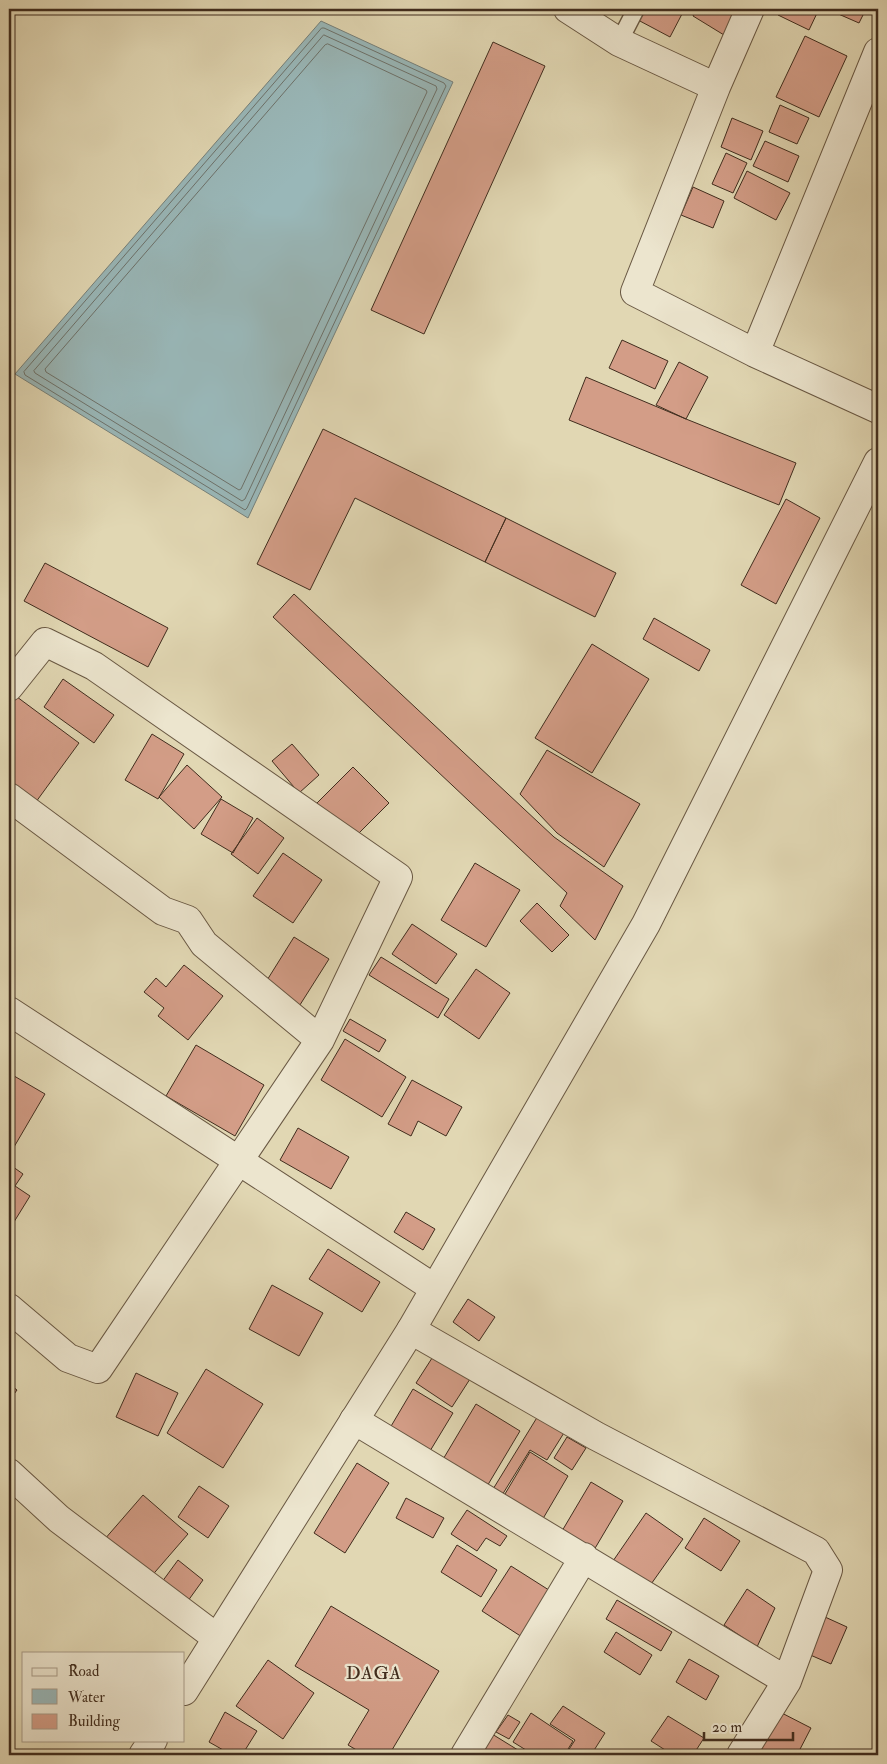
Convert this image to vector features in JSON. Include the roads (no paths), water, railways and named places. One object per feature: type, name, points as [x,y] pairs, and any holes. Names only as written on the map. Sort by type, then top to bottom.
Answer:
[{"type":"street","points":[[568,9],[619,42],[716,87]]},
{"type":"street","points":[[750,9],[716,87],[635,292],[755,353],[878,409]]},
{"type":"street","points":[[755,353],[878,52]]},
{"type":"street","points":[[185,1689],[411,1330],[646,924],[878,462]]},
{"type":"street","points":[[9,687],[45,642],[94,666],[398,878],[320,1040],[98,1369],[68,1358],[9,1308]]},
{"type":"street","points":[[9,797],[164,910],[188,920],[204,944],[320,1040]]},
{"type":"street","points":[[9,1011],[434,1288]]},
{"type":"street","points":[[411,1330],[596,1436],[816,1551],[828,1570],[787,1681],[741,1755]]},
{"type":"street","points":[[354,1420],[787,1681]]},
{"type":"street","points":[[9,1473],[59,1519],[217,1638]]},
{"type":"street","points":[[464,1755],[584,1557]]},
{"type":"street","points":[[143,1755],[152,1742]]},
{"type":"lane","points":[[619,42],[636,9]]},
{"type":"water","points":[[321,21],[453,82],[248,518],[15,374]]},
{"type":"district","name":"DAGA","points":[[374,1673]]}]
